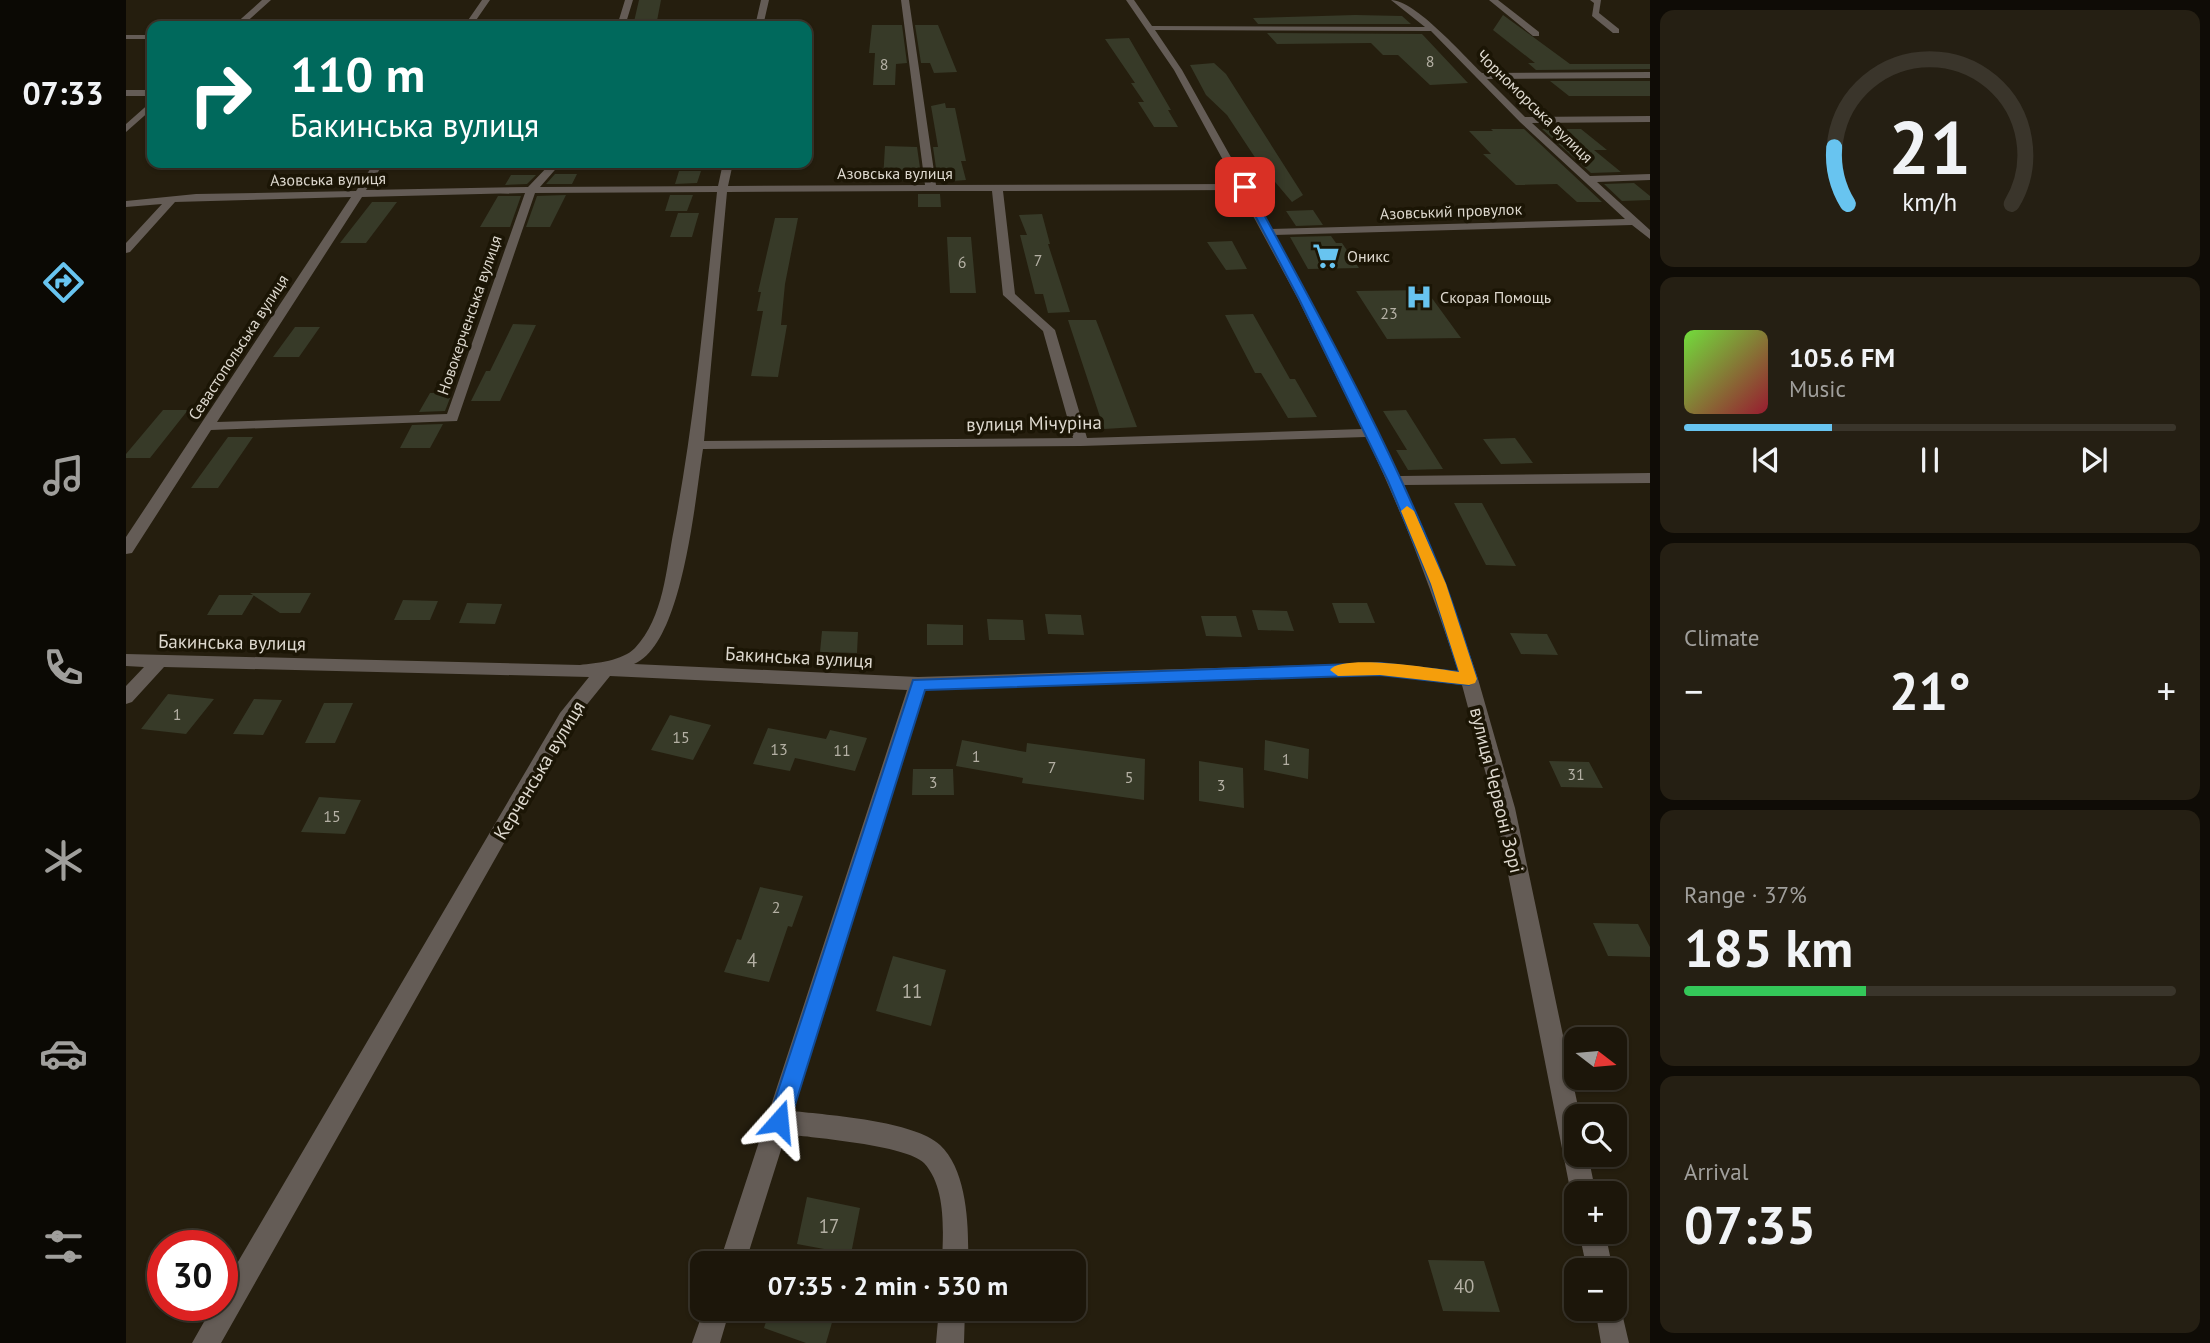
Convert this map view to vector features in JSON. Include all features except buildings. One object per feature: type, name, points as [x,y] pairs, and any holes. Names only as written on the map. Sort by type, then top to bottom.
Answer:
[{"type":"street","points":[[243,21],[267,0]]},
{"type":"street","points":[[471,21],[486,0]]},
{"type":"street","points":[[623,21],[629,0]]},
{"type":"street","points":[[760,21],[765,0]]},
{"type":"street","points":[[905,0],[931,189]]},
{"type":"street","name":"вулиця Червоні Зорі","points":[[1130,0],[1178,70],[1245,187],[1395,481],[1438,584],[1469,679],[1504,808],[1581,1181]]},
{"type":"street","name":"Чорноморська вулиця","points":[[1395,0],[1433,29],[1523,120],[1650,236]]},
{"type":"street","points":[[1493,0],[1536,34]]},
{"type":"street","points":[[1594,0],[1598,2],[1595,14],[1616,31]]},
{"type":"street","points":[[1149,28],[1433,29]]},
{"type":"street","points":[[126,37],[147,37]]},
{"type":"street","points":[[1482,76],[1650,75]]},
{"type":"street","points":[[126,93],[147,93]]},
{"type":"street","points":[[126,129],[147,109]]},
{"type":"street","points":[[1523,120],[1650,119]]},
{"type":"street","name":"Севастопольська вулиця","points":[[126,550],[376,168]]},
{"type":"street","points":[[531,190],[551,168]]},
{"type":"street","name":"Керченська вулиця","points":[[206,1343],[566,718],[605,668],[639,654],[657,631],[668,603],[697,445],[722,190],[727,168]]},
{"type":"street","points":[[1588,179],[1650,177]]},
{"type":"street","name":"Азовська вулиця","points":[[126,205],[196,197],[531,190],[1245,187]]},
{"type":"street","points":[[996,188],[1009,295],[1049,330],[1081,442]]},
{"type":"street","name":"Новокерченська вулиця","points":[[207,426],[452,418],[531,190]]},
{"type":"street","points":[[126,250],[171,200]]},
{"type":"street","name":"Азовський провулок","points":[[1268,232],[1635,222]]},
{"type":"street","name":"вулиця Мічуріна","points":[[697,445],[1081,442],[1371,433]]},
{"type":"street","points":[[1395,481],[1650,478]]},
{"type":"street","name":"Бакинська вулиця","points":[[126,660],[580,671],[605,668],[918,684],[1380,669],[1469,679]]},
{"type":"street","points":[[126,697],[160,661]]},
{"type":"street","points":[[736,1251],[918,684]]},
{"type":"street","points":[[779,1121],[897,1139],[930,1152],[947,1182],[957,1225],[955,1251]]},
{"type":"street","points":[[706,1343],[713,1321]]},
{"type":"street","points":[[950,1343],[951,1321]]},
{"type":"street","points":[[1610,1321],[1615,1343]]},
{"type":"slow traffic","points":[[1338,670],[1380,669],[1469,679],[1438,584],[1407,511]]},
{"type":"place","name":"Оникс","points":[[1326,256]]},
{"type":"place","name":"Скорая Помощь","points":[[1419,297]]},
{"type":"route","points":[[779,1121],[918,684],[1380,669],[1469,679],[1438,584],[1395,481],[1245,187]]}]
